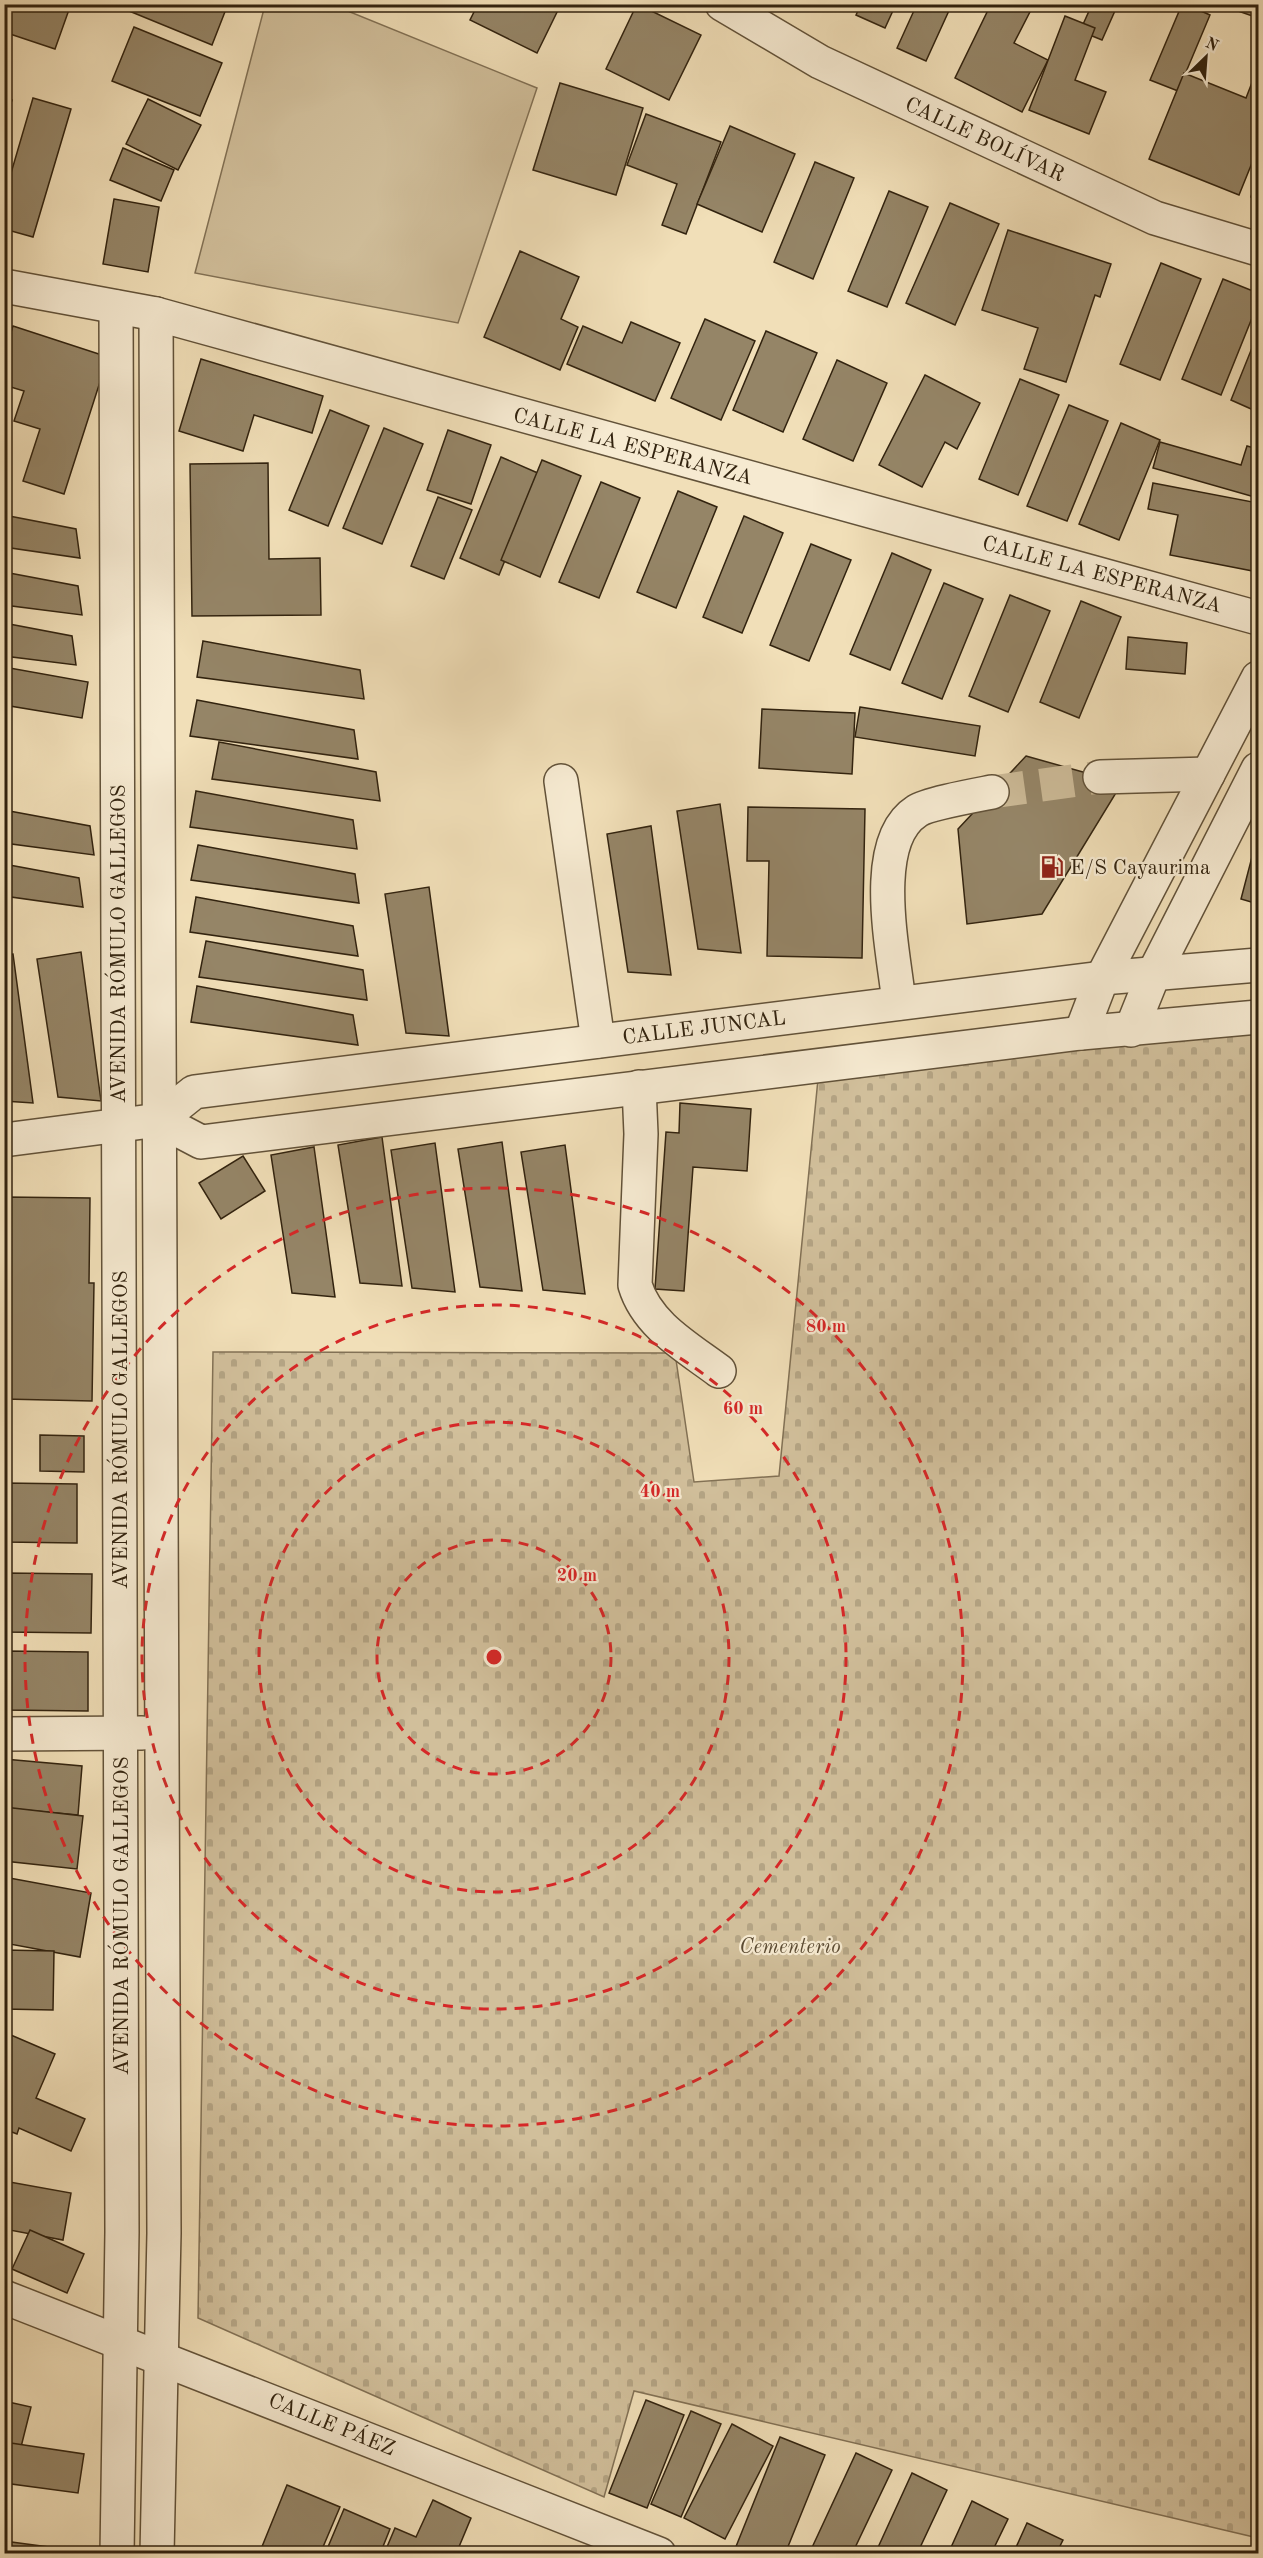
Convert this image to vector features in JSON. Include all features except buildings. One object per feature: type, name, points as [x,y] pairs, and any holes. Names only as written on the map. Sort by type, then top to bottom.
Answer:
[{"type":"street","name":"CALLE BOLÍVAR","points":[[722,4],[820,62],[1155,218],[1258,249]]},
{"type":"street","name":"CALLE LA ESPERANZA","points":[[4,286],[156,314],[1258,618]]},
{"type":"street","name":"AVENIDA RÓMULO GALLEGOS","points":[[116,307],[122,2342],[117,2553]]},
{"type":"street","name":"AVENIDA RÓMULO GALLEGOS","points":[[156,314],[164,2233],[157,2553]]},
{"type":"street","points":[[1080,1034],[1102,978],[1258,678]]},
{"type":"street","points":[[1131,1030],[1154,973],[1258,769]]},
{"type":"street","points":[[1100,777],[1208,774]]},
{"type":"street","points":[[561,781],[598,1041]]},
{"type":"street","points":[[899,1003],[886,873],[894,836],[917,810],[992,792]]},
{"type":"street","name":"CALLE JUNCAL","points":[[159,1120],[194,1092],[1102,978],[1258,965]]},
{"type":"street","points":[[4,1140],[159,1120],[201,1142],[1080,1034],[1258,1017]]},
{"type":"street","points":[[639,1087],[641,1134],[635,1285],[640,1300],[664,1331],[719,1371]]},
{"type":"street","points":[[4,1734],[162,1732]]},
{"type":"street","name":"CALLE PÁEZ","points":[[4,2297],[161,2356],[659,2553]]},
{"type":"green space","points":[[265,5],[333,5],[537,88],[458,323],[195,273]]},
{"type":"green space","name":"Cementerio","points":[[1258,1030],[1258,2538],[634,2391],[604,2497],[198,2318],[213,1352],[675,1353],[694,1482],[779,1476],[819,1069]]},
{"type":"tunnel","points":[[992,792],[1100,777]]},
{"type":"place","name":"E/S Cayaurima","points":[[1052,867]]}]
